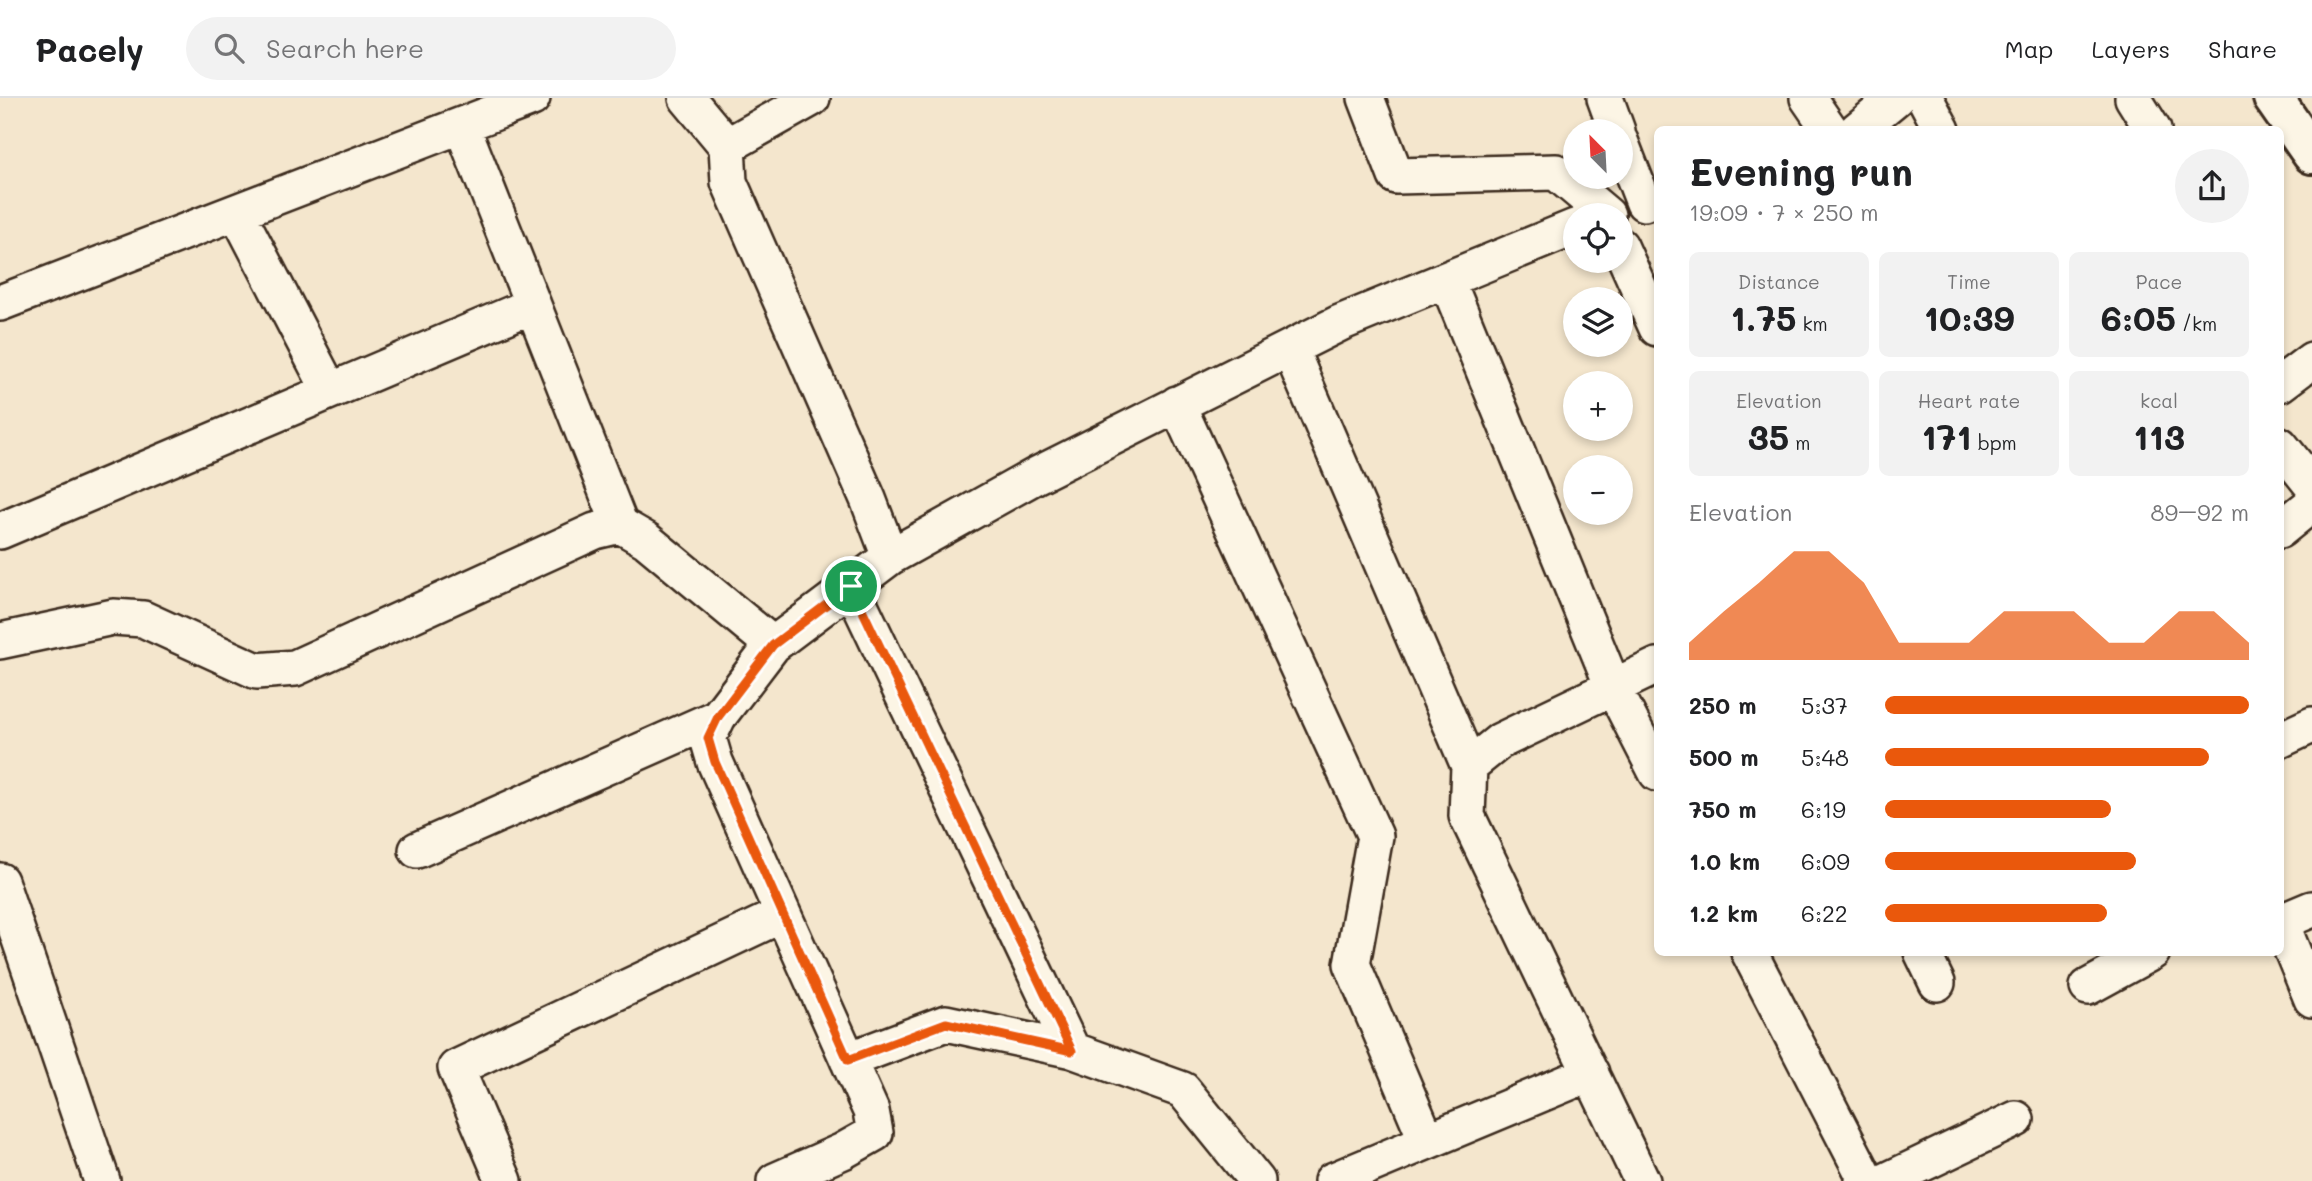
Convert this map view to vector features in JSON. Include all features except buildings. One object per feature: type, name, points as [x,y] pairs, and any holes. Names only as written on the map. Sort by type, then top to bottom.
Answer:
[{"type":"street","points":[[0,303],[532,98]]},
{"type":"street","points":[[687,98],[727,146],[729,182],[868,499],[890,557]]},
{"type":"street","points":[[727,146],[812,98]]},
{"type":"street","points":[[1366,98],[1396,176],[1556,172],[1584,203]]},
{"type":"street","points":[[1605,98],[1613,119]]},
{"type":"street","points":[[1808,98],[1827,126]]},
{"type":"street","points":[[1862,126],[1896,98]]},
{"type":"street","points":[[1924,98],[1940,126]]},
{"type":"street","points":[[2133,98],[2150,126]]},
{"type":"street","points":[[2273,98],[2312,154]]},
{"type":"street","points":[[462,126],[620,525],[646,540],[773,645]]},
{"type":"street","points":[[1633,167],[1650,200],[1633,206]]},
{"type":"street","points":[[237,212],[330,391]]},
{"type":"street","points":[[775,1181],[843,1151],[875,1133],[871,1111],[715,762],[708,738],[718,717],[773,645],[890,557],[1037,475],[1340,323],[1563,232]]},
{"type":"street","points":[[1632,273],[1654,321]]},
{"type":"street","points":[[1447,279],[1613,687],[1654,767]]},
{"type":"street","points":[[0,531],[533,305]]},
{"type":"street","points":[[1290,349],[1469,766],[1467,816],[1642,1181]]},
{"type":"street","points":[[2284,381],[2312,360]]},
{"type":"street","points":[[1177,404],[1375,836],[1352,964],[1412,1159]]},
{"type":"street","points":[[2284,451],[2312,485]]},
{"type":"street","points":[[2284,527],[2312,504]]},
{"type":"street","points":[[0,641],[113,617],[143,619],[257,671],[295,668],[595,531],[620,525]]},
{"type":"street","points":[[851,586],[1072,1051]]},
{"type":"street","points":[[1469,766],[1500,741],[1654,667]]},
{"type":"street","points":[[417,849],[718,717]]},
{"type":"street","points":[[2284,738],[2312,725]]},
{"type":"street","points":[[0,881],[102,1181]]},
{"type":"street","points":[[2284,920],[2312,909]]},
{"type":"street","points":[[504,1181],[456,1068],[783,914]]},
{"type":"street","points":[[2284,932],[2312,999]]},
{"type":"street","points":[[1751,956],[1864,1175],[1863,1181]]},
{"type":"street","points":[[1924,956],[1937,983]]},
{"type":"street","points":[[2088,987],[2145,956]]},
{"type":"street","points":[[848,1060],[946,1023],[1072,1051],[1183,1090],[1257,1181]]},
{"type":"street","points":[[1332,1181],[1412,1159],[1591,1073]]},
{"type":"street","points":[[1886,1181],[2016,1119]]},
{"type":"route","points":[[851,586],[1072,1051],[946,1023],[848,1060],[715,762],[708,738],[718,717],[773,645],[851,586]]}]
